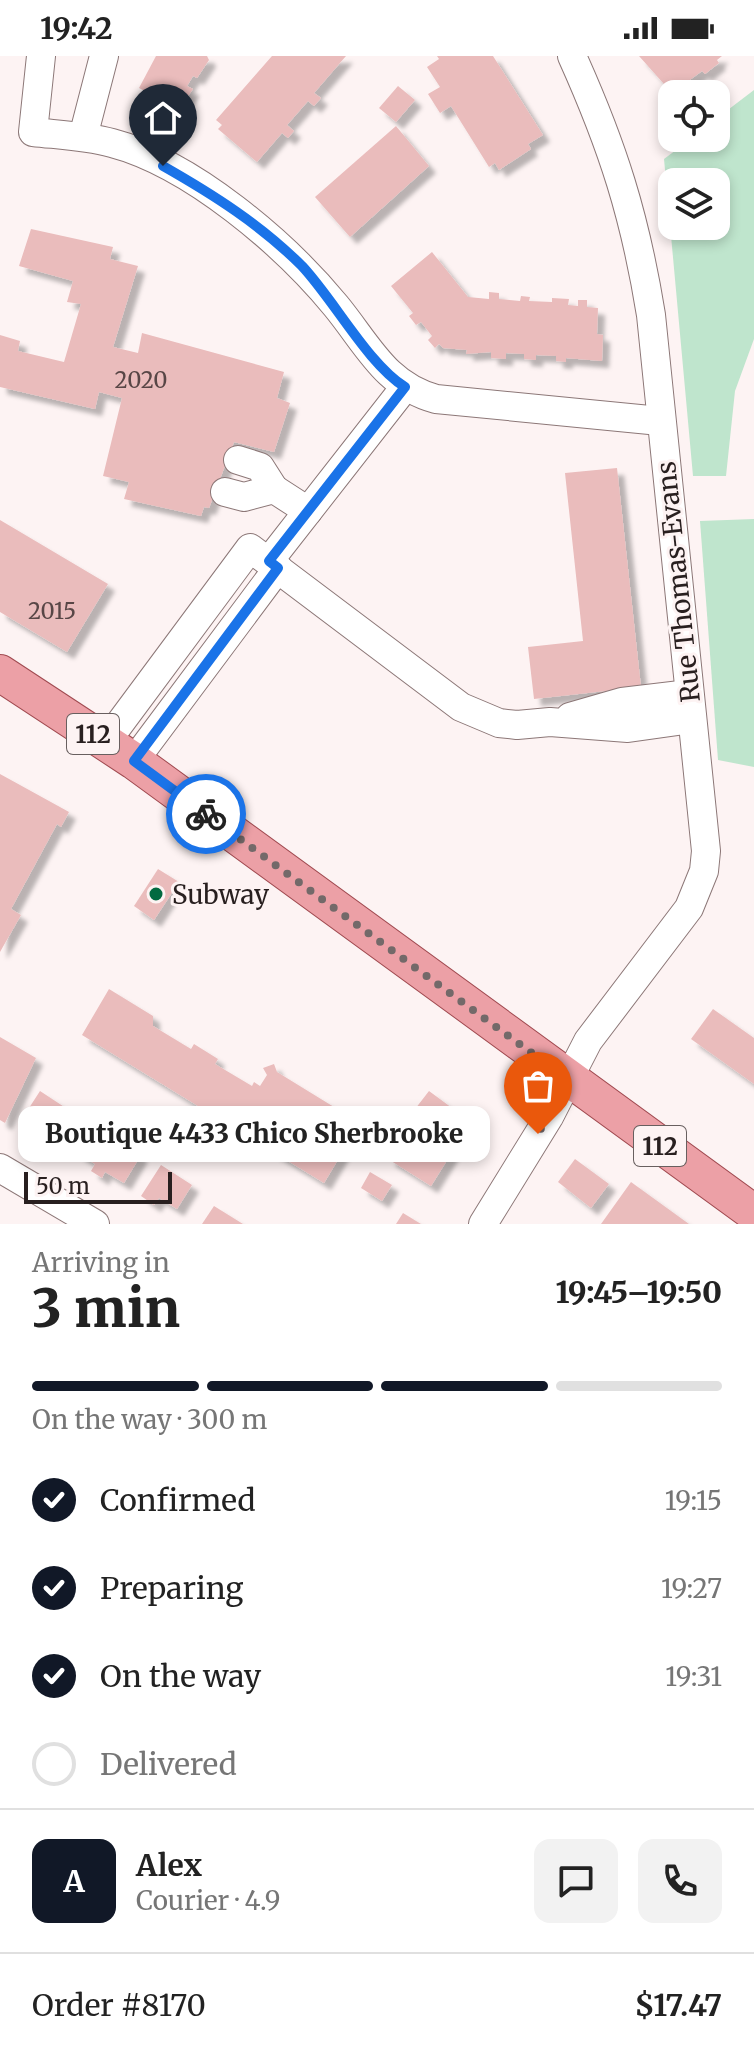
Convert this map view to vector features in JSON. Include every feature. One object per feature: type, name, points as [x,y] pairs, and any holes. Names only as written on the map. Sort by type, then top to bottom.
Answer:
[{"type":"main road","name":"112","points":[[0,673],[120,752],[754,1213]]},
{"type":"street","points":[[41,56],[33,132],[83,137],[144,155],[222,199],[302,266],[380,363],[405,387],[436,399],[660,421]]},
{"type":"street","points":[[83,137],[104,56]]},
{"type":"street","name":"Rue Thomas-Evans","points":[[483,1224],[549,1117],[588,1041],[689,908],[701,881],[706,851],[651,315],[638,239],[624,184],[572,56]]},
{"type":"street","points":[[120,752],[200,616],[266,559],[308,511],[405,387]]},
{"type":"street","points":[[238,460],[260,467],[274,489],[308,511]]},
{"type":"street","points":[[225,492],[244,497],[274,489]]},
{"type":"street","points":[[266,559],[461,707],[499,723],[550,722],[628,728],[691,706]]},
{"type":"street","points":[[120,752],[227,637],[266,559]]},
{"type":"street","points":[[200,616],[227,637]]},
{"type":"street","points":[[0,1168],[95,1224]]},
{"type":"green space","points":[[754,90],[754,339],[735,391],[726,476],[693,476],[671,240],[730,240],[730,168],[665,168],[664,159],[673,152],[730,152],[730,108]]},
{"type":"green space","points":[[754,519],[754,767],[718,760],[700,521]]},
{"type":"building","points":[[156,56],[207,56],[209,60],[197,78],[193,76],[187,86],[193,89],[179,109],[139,88]]},
{"type":"building","points":[[272,56],[346,56],[314,93],[321,98],[314,106],[308,101],[287,125],[294,131],[288,138],[282,133],[257,162],[218,129],[222,125],[216,120]]},
{"type":"building","points":[[437,56],[493,56],[543,135],[528,144],[531,149],[499,170],[495,163],[489,167],[451,106],[440,113],[428,94],[440,87],[427,67],[439,59]]},
{"type":"building","points":[[639,56],[722,56],[717,60],[719,63],[705,74],[702,71],[690,80],[660,80]]},
{"type":"building","points":[[398,86],[415,100],[396,122],[379,108]]},
{"type":"building","points":[[396,126],[429,166],[350,237],[315,197]]},
{"type":"building","points":[[31,229],[113,247],[110,259],[138,266],[113,347],[138,353],[142,333],[284,372],[277,398],[290,403],[274,452],[234,442],[209,508],[204,507],[201,516],[124,499],[129,482],[103,476],[122,398],[99,392],[95,409],[0,387],[0,335],[20,341],[18,351],[64,362],[81,304],[67,302],[73,281],[19,266]]},
{"type":"building","points":[[432,252],[468,297],[489,299],[489,292],[499,293],[499,299],[520,301],[521,296],[530,297],[529,301],[569,299],[568,305],[578,306],[578,300],[587,300],[587,307],[598,308],[597,334],[603,335],[602,361],[566,358],[566,362],[556,361],[556,356],[536,355],[536,360],[524,359],[524,354],[506,353],[506,359],[491,358],[491,352],[466,354],[467,350],[443,348],[439,344],[435,348],[428,340],[432,336],[421,322],[416,325],[409,316],[413,313],[391,286]]},
{"type":"building","points":[[617,468],[641,687],[534,699],[528,647],[583,641],[565,473]]},
{"type":"building","points":[[0,520],[108,584],[67,652],[0,612]]},
{"type":"building","points":[[0,774],[69,812],[61,827],[57,824],[11,909],[21,915],[0,952]]},
{"type":"building","name":"Subway","points":[[158,869],[179,882],[154,920],[134,906]]},
{"type":"building","points":[[109,989],[153,1016],[153,1026],[191,1049],[194,1044],[218,1059],[215,1064],[252,1086],[254,1082],[260,1086],[267,1075],[263,1068],[274,1064],[277,1072],[360,1123],[324,1183],[82,1035]]},
{"type":"building","points":[[713,1009],[754,1038],[754,1084],[691,1039]]},
{"type":"building","points":[[0,1037],[36,1058],[5,1123],[0,1120]]},
{"type":"building","points":[[40,1091],[81,1118],[66,1142],[44,1128],[40,1134],[20,1122]]},
{"type":"building","points":[[429,1091],[471,1122],[431,1186],[388,1159],[410,1126],[405,1122]]},
{"type":"building","points":[[93,1126],[141,1155],[124,1183],[105,1172],[102,1178],[91,1171],[95,1164],[77,1153]]},
{"type":"building","points":[[575,1159],[609,1184],[591,1208],[558,1182]]},
{"type":"building","points":[[161,1165],[192,1185],[177,1209],[159,1198],[154,1205],[141,1196]]},
{"type":"building","points":[[370,1172],[392,1185],[382,1201],[361,1188]]},
{"type":"building","points":[[631,1182],[689,1224],[601,1224]]},
{"type":"building","points":[[214,1206],[243,1224],[202,1224]]},
{"type":"building","points":[[403,1213],[421,1224],[396,1224]]},
{"type":"way so far","points":[[206,814],[567,1079],[538,1134]]},
{"type":"place","name":"Subway","points":[[156,894]]},
{"type":"place","name":"Boutique 4433 Chico Sherbrooke","points":[[538,1134]]},
{"type":"route","points":[[163,166],[222,199],[302,266],[396,382],[405,387],[269,561],[278,568],[134,761],[206,814]]}]
